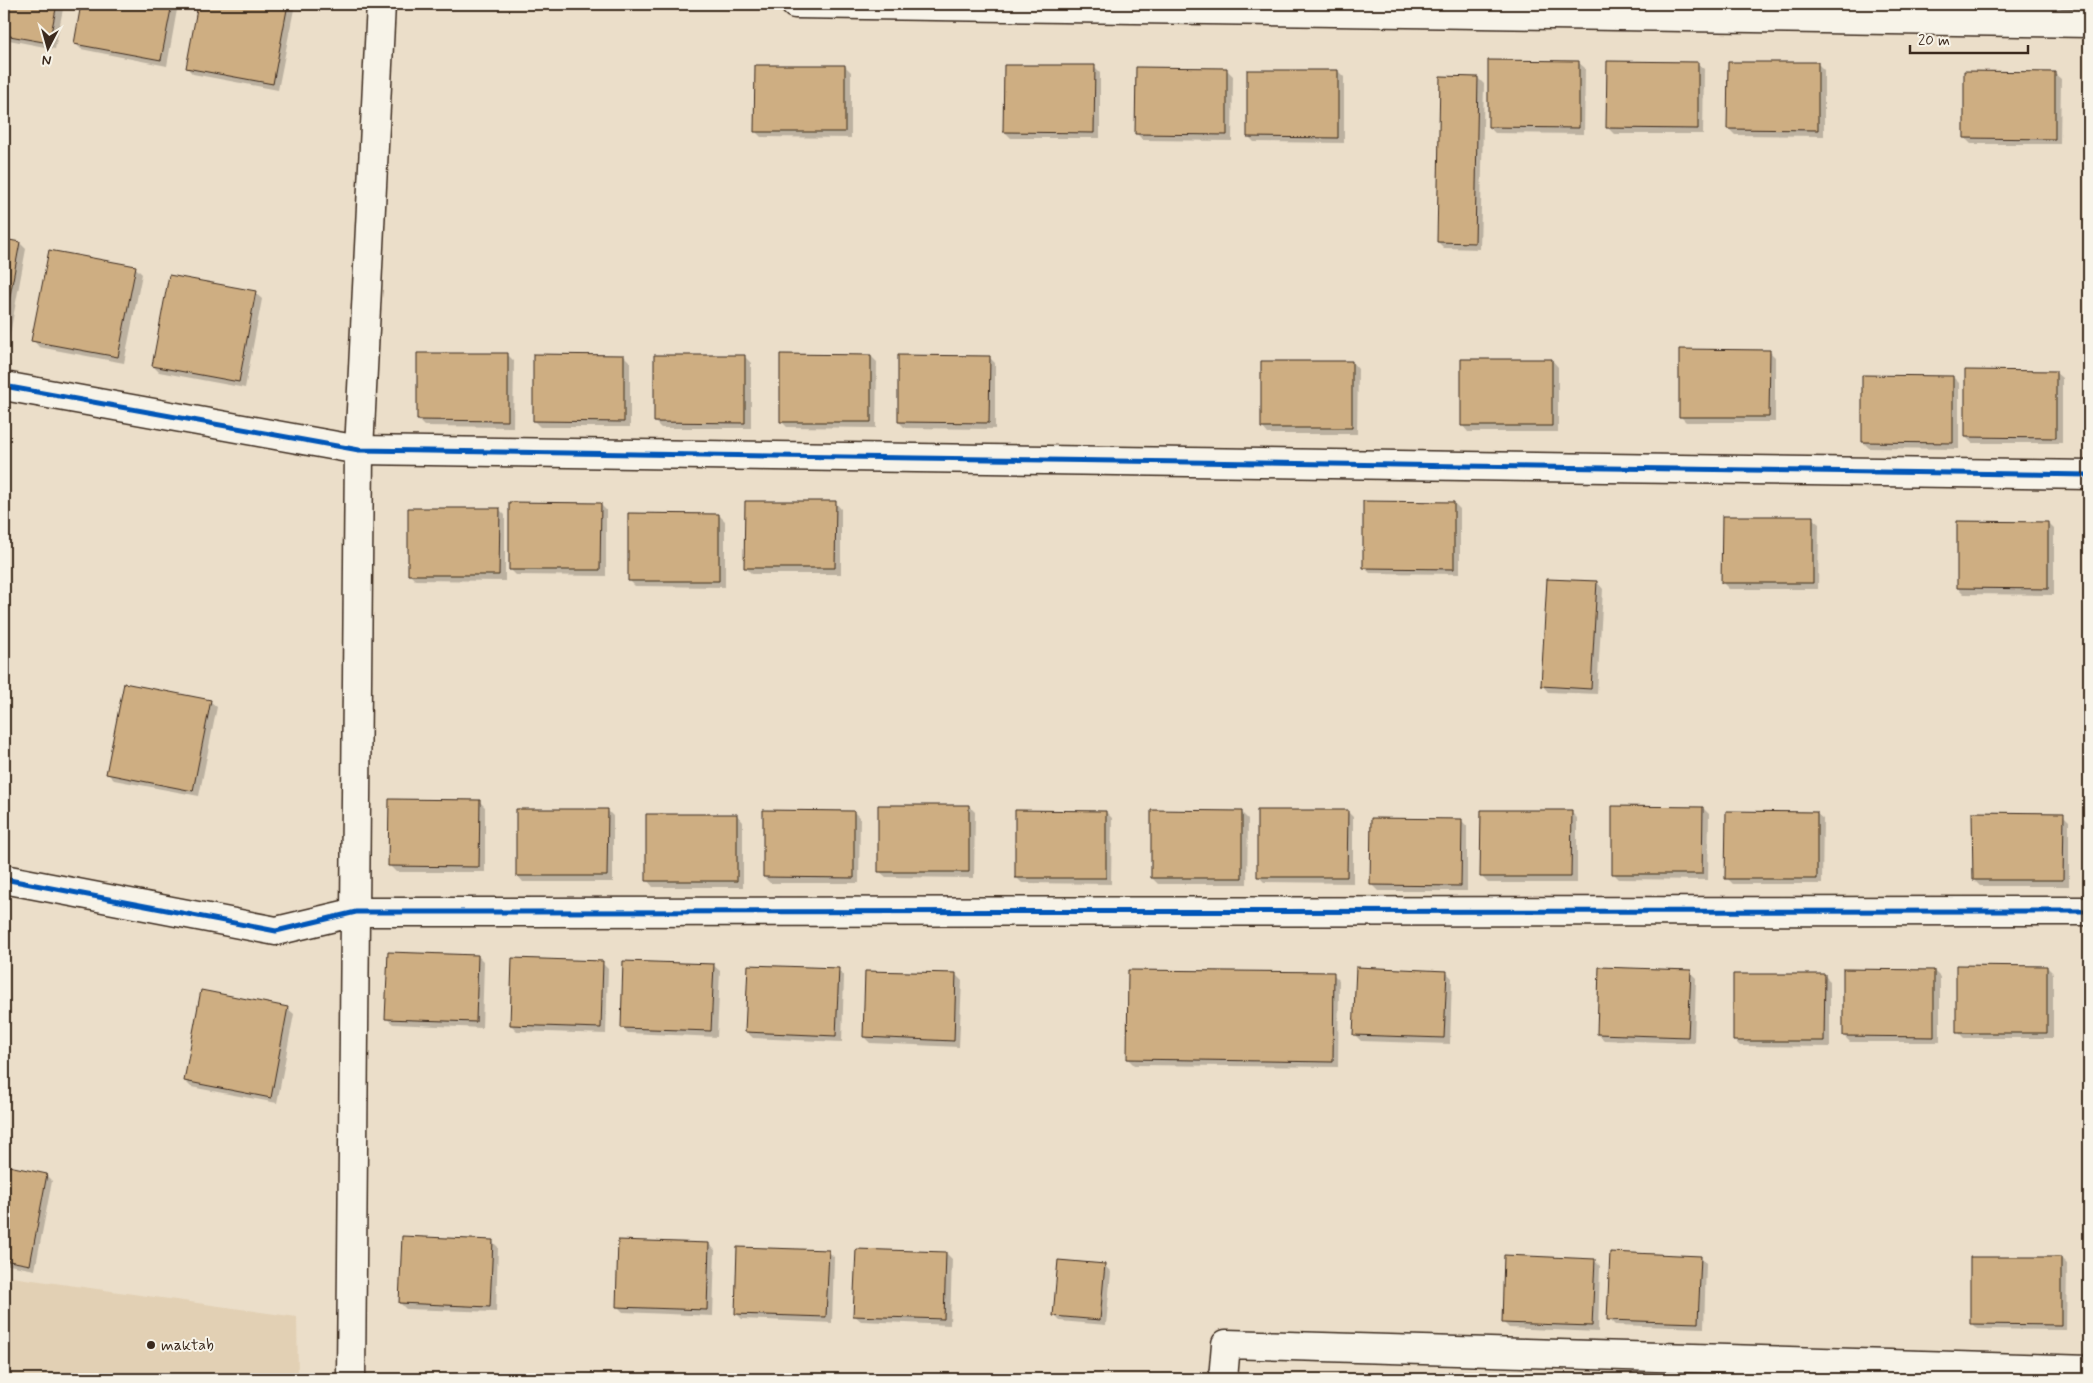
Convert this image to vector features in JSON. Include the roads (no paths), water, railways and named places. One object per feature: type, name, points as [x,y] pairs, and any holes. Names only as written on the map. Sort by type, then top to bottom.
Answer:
[{"type":"street","points":[[351,1379],[359,450],[381,4]]},
{"type":"street","points":[[795,4],[2089,22]]},
{"type":"street","points":[[4,386],[359,450],[2089,475]]},
{"type":"street","points":[[4,879],[276,931],[356,912],[2089,911]]},
{"type":"street","points":[[1222,1379],[1226,1344],[2089,1370]]},
{"type":"place","name":"maktab","points":[[151,1345]]}]
